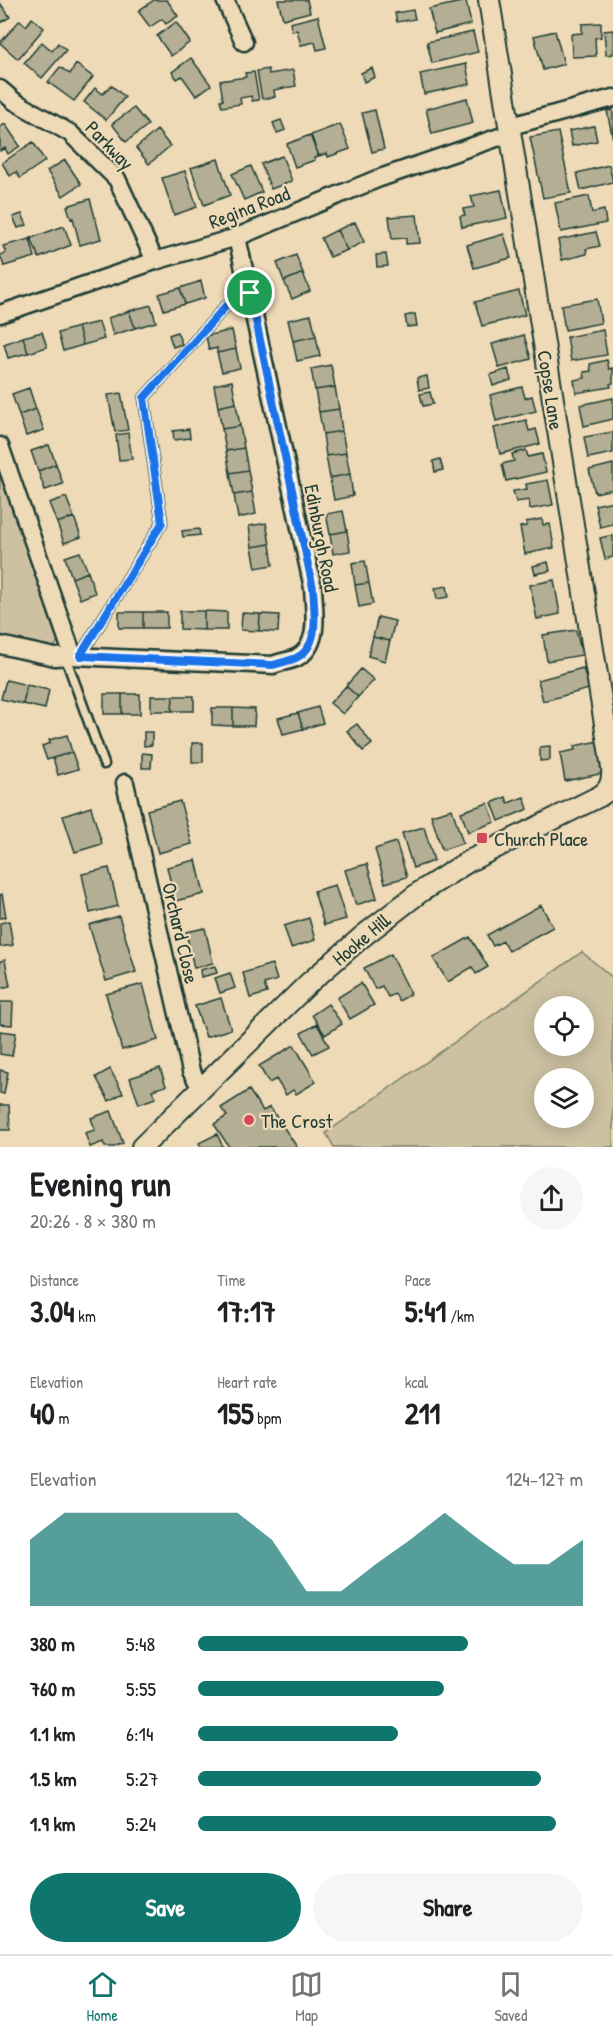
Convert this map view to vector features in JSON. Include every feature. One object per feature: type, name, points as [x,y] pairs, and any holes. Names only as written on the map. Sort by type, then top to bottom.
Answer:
[{"type":"street","points":[[225,0],[244,42]]},
{"type":"street","name":"Copse Lane","points":[[489,0],[612,779]]},
{"type":"street","name":"Parkway","points":[[0,89],[14,101],[70,133],[117,179],[155,261]]},
{"type":"street","name":"Regina Road","points":[[0,315],[155,261],[237,237],[377,179],[511,129],[613,98]]},
{"type":"street","name":"Edinburgh Road","points":[[0,645],[55,657],[273,665],[298,657],[313,641],[315,616],[313,588],[237,237]]},
{"type":"street","points":[[0,446],[73,656]]},
{"type":"street","name":"Hooke Hill","points":[[142,1147],[310,982],[363,936],[420,892],[469,861],[606,793],[612,779]]},
{"type":"street","name":"Orchard Close","points":[[125,783],[191,1071],[202,1090]]},
{"type":"lane","points":[[105,764],[73,656],[162,523],[144,398],[225,307],[250,293]]},
{"type":"shaded area","points":[[0,473],[58,641],[55,646],[47,649],[0,638]]},
{"type":"shaded area","points":[[582,952],[613,978],[613,1147],[334,1147],[326,1133]]},
{"type":"building","points":[[154,0],[167,0],[178,16],[166,24],[162,19],[150,27],[138,11]]},
{"type":"building","points":[[278,0],[307,0],[310,12],[283,19]]},
{"type":"building","points":[[466,1],[471,24],[435,33],[429,9]]},
{"type":"building","points":[[0,3],[10,17],[0,23]]},
{"type":"building","points":[[413,10],[415,19],[397,22],[395,13]]},
{"type":"building","points":[[318,16],[326,48],[317,50],[315,42],[301,45],[297,30],[292,31],[290,23]]},
{"type":"building","points":[[32,18],[44,28],[18,59],[0,43],[20,20],[26,26]]},
{"type":"building","points":[[176,22],[190,42],[171,56],[157,36]]},
{"type":"building","points":[[601,23],[601,37],[595,38],[596,56],[572,57],[571,34],[582,33],[582,24]]},
{"type":"building","points":[[613,30],[613,54],[606,55],[604,31]]},
{"type":"building","points":[[555,31],[564,64],[543,70],[534,36]]},
{"type":"building","points":[[473,32],[478,52],[432,63],[427,42]]},
{"type":"building","points":[[42,42],[52,51],[58,43],[66,50],[42,78],[24,63]]},
{"type":"building","points":[[191,58],[211,85],[196,96],[182,76],[177,79],[172,72]]},
{"type":"building","points":[[76,64],[93,77],[74,101],[48,82],[60,67],[70,74]]},
{"type":"building","points":[[466,64],[470,84],[424,94],[420,74]]},
{"type":"building","points":[[372,68],[375,77],[364,82],[361,73]]},
{"type":"building","points":[[268,69],[269,74],[293,70],[296,86],[274,90],[275,97],[262,99],[257,71]]},
{"type":"building","points":[[254,72],[259,100],[252,101],[251,96],[240,98],[241,104],[222,107],[220,81],[246,77],[245,73]]},
{"type":"building","points":[[111,85],[125,97],[106,120],[84,102],[95,88],[103,94]]},
{"type":"building","points":[[467,98],[473,123],[432,134],[426,109]]},
{"type":"building","points":[[134,108],[148,125],[126,142],[112,124]]},
{"type":"building","points":[[375,110],[384,149],[372,152],[362,113]]},
{"type":"building","points":[[613,110],[613,139],[607,111]]},
{"type":"building","points":[[281,120],[285,130],[277,133],[273,123]]},
{"type":"building","points":[[5,124],[20,146],[8,154],[5,148],[0,151],[0,127]]},
{"type":"building","points":[[340,124],[350,149],[328,157],[327,153],[319,156],[311,135]]},
{"type":"building","points":[[594,126],[597,141],[572,146],[569,131]]},
{"type":"building","points":[[157,130],[170,146],[149,164],[136,148]]},
{"type":"building","points":[[558,132],[571,193],[543,198],[530,137]]},
{"type":"building","points":[[310,135],[318,156],[314,158],[315,160],[295,167],[287,144]]},
{"type":"building","points":[[33,142],[45,161],[20,178],[16,172],[10,176],[2,163]]},
{"type":"building","points":[[282,156],[292,181],[271,189],[261,164]]},
{"type":"building","points":[[218,159],[230,195],[204,205],[191,168]]},
{"type":"building","points":[[65,160],[81,184],[63,196],[47,171]]},
{"type":"building","points":[[609,165],[613,182],[581,190],[577,173]]},
{"type":"building","points":[[251,166],[262,192],[244,200],[232,174]]},
{"type":"building","points":[[185,171],[197,207],[174,215],[162,178]]},
{"type":"building","points":[[501,190],[507,218],[462,227],[460,216],[465,215],[463,209],[474,207],[471,196]]},
{"type":"building","points":[[589,196],[592,213],[604,210],[606,223],[561,232],[555,203]]},
{"type":"building","points":[[90,199],[101,239],[80,245],[73,218],[71,219],[67,206]]},
{"type":"building","points":[[22,214],[27,225],[18,228],[13,217]]},
{"type":"building","points":[[417,215],[420,243],[406,244],[406,238],[392,239],[389,217]]},
{"type":"building","points":[[355,222],[364,242],[347,250],[337,230]]},
{"type":"building","points":[[64,226],[71,245],[39,258],[31,238]]},
{"type":"building","points":[[337,230],[347,250],[330,257],[321,238]]},
{"type":"building","points":[[596,232],[600,246],[586,249],[587,254],[562,260],[558,240]]},
{"type":"building","points":[[504,234],[511,258],[474,268],[467,245]]},
{"type":"building","points":[[30,239],[35,257],[4,266],[0,255],[6,253],[3,246]]},
{"type":"building","points":[[386,254],[388,266],[377,267],[376,255]]},
{"type":"building","points":[[296,255],[303,273],[284,281],[277,263]]},
{"type":"building","points":[[303,273],[310,291],[292,299],[284,281]]},
{"type":"building","points":[[201,281],[205,298],[185,304],[180,288]]},
{"type":"building","points":[[180,288],[185,304],[164,310],[159,294]]},
{"type":"building","points":[[519,291],[525,315],[482,326],[475,302]]},
{"type":"building","points":[[597,299],[601,323],[565,330],[561,305]]},
{"type":"building","points":[[151,305],[156,322],[135,328],[129,311]]},
{"type":"building","points":[[129,311],[135,328],[113,335],[108,318]]},
{"type":"building","points":[[415,314],[417,326],[407,327],[405,316]]},
{"type":"building","points":[[311,315],[316,336],[293,341],[288,320]]},
{"type":"building","points":[[99,322],[104,339],[83,345],[78,327]]},
{"type":"building","points":[[78,327],[83,345],[63,351],[58,333]]},
{"type":"building","points":[[232,330],[236,349],[217,353],[217,348],[209,350],[206,336]]},
{"type":"building","points":[[603,330],[607,355],[571,361],[567,337]]},
{"type":"building","points":[[42,332],[47,347],[28,353],[23,337]]},
{"type":"building","points":[[177,332],[182,344],[173,347],[169,335]]},
{"type":"building","points":[[524,335],[531,359],[499,368],[492,344]]},
{"type":"building","points":[[316,336],[320,356],[297,361],[293,341]]},
{"type":"building","points":[[23,337],[28,353],[8,358],[4,344]]},
{"type":"building","points":[[236,349],[240,368],[222,372],[217,353]]},
{"type":"building","points":[[607,360],[609,369],[613,368],[611,387],[576,393],[574,380],[585,378],[584,372],[591,371],[590,364]]},
{"type":"building","points":[[331,365],[335,387],[315,390],[311,369]]},
{"type":"building","points":[[508,369],[511,380],[493,386],[490,375]]},
{"type":"building","points":[[427,376],[429,388],[419,390],[417,378]]},
{"type":"building","points":[[232,381],[236,403],[218,407],[214,385]]},
{"type":"building","points":[[335,387],[339,409],[319,412],[315,390]]},
{"type":"building","points":[[522,387],[525,398],[532,396],[536,411],[496,421],[490,395]]},
{"type":"building","points":[[29,388],[36,409],[19,415],[12,394]]},
{"type":"building","points":[[430,392],[433,404],[423,406],[420,394]]},
{"type":"building","points":[[121,393],[128,430],[115,432],[108,395]]},
{"type":"building","points":[[613,398],[613,419],[584,426],[580,405]]},
{"type":"building","points":[[236,403],[240,426],[222,429],[218,407]]},
{"type":"building","points":[[36,409],[44,430],[26,436],[19,415]]},
{"type":"building","points":[[339,409],[342,431],[323,434],[319,412]]},
{"type":"building","points":[[526,420],[529,431],[536,429],[540,444],[500,454],[494,428]]},
{"type":"building","points":[[240,426],[244,448],[226,451],[222,429]]},
{"type":"building","points":[[189,429],[190,438],[174,440],[173,431]]},
{"type":"building","points":[[342,431],[346,453],[326,456],[323,434]]},
{"type":"building","points":[[613,432],[613,453],[588,458],[584,437]]},
{"type":"building","points":[[128,433],[132,459],[119,460],[116,435]]},
{"type":"building","points":[[49,445],[56,464],[38,471],[31,451]]},
{"type":"building","points":[[244,448],[248,470],[230,473],[226,451]]},
{"type":"building","points":[[526,450],[528,457],[542,454],[546,472],[506,481],[502,464],[514,461],[512,454]]},
{"type":"building","points":[[346,453],[350,474],[330,478],[326,456]]},
{"type":"building","points":[[440,459],[443,470],[435,472],[433,461]]},
{"type":"building","points":[[56,464],[63,484],[45,490],[38,471]]},
{"type":"building","points":[[613,464],[613,489],[595,493],[589,470]]},
{"type":"building","points":[[248,470],[252,492],[234,495],[230,473]]},
{"type":"building","points":[[350,474],[353,496],[334,500],[330,478]]},
{"type":"building","points":[[548,480],[553,505],[530,509],[529,500],[516,502],[513,491],[527,489],[526,484]]},
{"type":"building","points":[[252,492],[256,514],[238,518],[234,495]]},
{"type":"building","points":[[66,497],[74,517],[57,523],[49,503]]},
{"type":"building","points":[[613,501],[613,524],[600,527],[595,505]]},
{"type":"building","points":[[343,511],[347,531],[330,534],[326,514]]},
{"type":"building","points":[[74,517],[81,537],[64,543],[57,523]]},
{"type":"building","points":[[542,519],[543,525],[550,524],[554,548],[525,554],[520,527],[527,526],[526,522]]},
{"type":"building","points":[[266,523],[270,544],[252,547],[249,526]]},
{"type":"building","points":[[199,529],[200,535],[183,537],[182,531]]},
{"type":"building","points":[[347,531],[350,551],[333,554],[330,534]]},
{"type":"building","points":[[613,535],[613,557],[605,559],[600,538]]},
{"type":"building","points":[[270,544],[273,565],[256,568],[252,547]]},
{"type":"building","points":[[80,552],[88,572],[72,578],[65,557]]},
{"type":"building","points":[[365,561],[369,583],[355,585],[352,563]]},
{"type":"building","points":[[548,562],[550,571],[535,574],[533,566]]},
{"type":"building","points":[[88,572],[95,593],[80,599],[72,578]]},
{"type":"building","points":[[554,580],[560,614],[537,619],[530,585]]},
{"type":"building","points":[[369,583],[373,604],[359,607],[355,585]]},
{"type":"building","points":[[447,586],[449,597],[437,599],[435,588]]},
{"type":"building","points":[[180,611],[204,611],[204,630],[180,629]]},
{"type":"building","points":[[204,611],[227,612],[227,630],[204,630]]},
{"type":"building","points":[[119,612],[143,612],[143,628],[119,628]]},
{"type":"building","points":[[143,612],[167,612],[167,628],[143,628]]},
{"type":"building","points":[[242,613],[260,614],[259,631],[241,630]]},
{"type":"building","points":[[260,614],[279,615],[278,632],[259,631]]},
{"type":"building","points":[[378,617],[395,621],[390,641],[373,637]]},
{"type":"building","points":[[576,630],[582,655],[547,661],[543,635]]},
{"type":"building","points":[[373,637],[390,641],[385,661],[368,656]]},
{"type":"building","points":[[583,668],[589,689],[543,701],[538,680]]},
{"type":"building","points":[[361,669],[374,680],[358,697],[346,686]]},
{"type":"building","points":[[6,680],[27,685],[23,704],[1,699]]},
{"type":"building","points":[[27,685],[49,690],[45,709],[23,704]]},
{"type":"building","points":[[346,686],[358,697],[343,714],[330,703]]},
{"type":"building","points":[[104,694],[122,694],[122,714],[104,714]]},
{"type":"building","points":[[122,694],[140,694],[140,714],[122,714]]},
{"type":"building","points":[[151,696],[173,696],[172,711],[151,711]]},
{"type":"building","points":[[173,696],[194,696],[194,711],[172,711]]},
{"type":"building","points":[[318,707],[323,723],[303,729],[298,713]]},
{"type":"building","points":[[212,708],[233,708],[233,726],[212,725]]},
{"type":"building","points":[[233,708],[255,709],[254,726],[233,726]]},
{"type":"building","points":[[298,713],[303,729],[283,734],[278,718]]},
{"type":"building","points":[[357,724],[372,744],[363,751],[347,731]]},
{"type":"building","points":[[144,732],[152,732],[152,745],[144,746]]},
{"type":"building","points":[[67,735],[72,752],[47,760],[42,746],[50,743],[49,740]]},
{"type":"building","points":[[599,741],[605,773],[565,781],[560,753],[575,750],[574,746]]},
{"type":"building","points":[[192,743],[203,743],[203,762],[192,762]]},
{"type":"building","points":[[550,746],[550,760],[540,761],[540,747]]},
{"type":"building","points":[[72,752],[78,769],[58,775],[53,758]]},
{"type":"building","points":[[142,753],[152,754],[151,768],[142,768]]},
{"type":"building","points":[[506,797],[508,803],[524,797],[528,809],[499,821],[492,803]]},
{"type":"building","points":[[180,801],[192,844],[158,853],[147,810]]},
{"type":"building","points":[[488,803],[495,822],[468,832],[461,812]]},
{"type":"building","points":[[91,807],[102,844],[75,852],[63,816]]},
{"type":"building","points":[[452,809],[463,843],[442,850],[431,815]]},
{"type":"building","points":[[424,827],[434,861],[413,868],[402,833]]},
{"type":"building","points":[[396,842],[407,877],[385,883],[375,849]]},
{"type":"building","points":[[196,860],[204,894],[175,901],[167,867]]},
{"type":"building","points":[[367,864],[377,898],[356,905],[345,870]]},
{"type":"building","points":[[109,868],[118,906],[90,913],[82,874]]},
{"type":"building","points":[[335,885],[346,919],[324,925],[314,891]]},
{"type":"building","points":[[2,894],[6,917],[0,918],[0,895]]},
{"type":"building","points":[[541,905],[553,927],[509,951],[503,941],[493,946],[487,935]]},
{"type":"building","points":[[119,916],[136,972],[106,981],[89,925]]},
{"type":"building","points":[[309,918],[315,940],[291,948],[284,926]]},
{"type":"building","points":[[9,921],[13,945],[0,947],[0,923]]},
{"type":"building","points":[[205,928],[213,963],[194,968],[186,932]]},
{"type":"building","points":[[470,937],[488,967],[476,974],[472,967],[448,982],[433,958]]},
{"type":"building","points":[[391,954],[411,994],[399,1001],[395,994],[388,997],[382,986],[375,989],[364,968]]},
{"type":"building","points":[[5,960],[10,986],[0,988],[0,961]]},
{"type":"building","points":[[272,964],[277,980],[264,984],[267,993],[250,998],[243,973]]},
{"type":"building","points":[[215,966],[217,973],[201,977],[200,970]]},
{"type":"building","points":[[230,973],[235,988],[220,993],[215,978]]},
{"type":"building","points":[[361,983],[374,1005],[350,1019],[337,998]]},
{"type":"building","points":[[143,984],[158,1040],[122,1050],[106,994]]},
{"type":"building","points":[[221,998],[231,1029],[206,1037],[195,1006]]},
{"type":"building","points":[[0,1002],[13,1002],[12,1025],[0,1024]]},
{"type":"building","points":[[328,1004],[342,1024],[325,1035],[312,1015]]},
{"type":"building","points":[[317,1024],[329,1046],[313,1054],[301,1033]]},
{"type":"building","points":[[0,1031],[16,1033],[12,1056],[0,1054]]},
{"type":"building","points":[[294,1045],[316,1082],[296,1094],[293,1090],[286,1095],[276,1079],[269,1083],[259,1066]]},
{"type":"building","points":[[160,1068],[166,1086],[152,1090],[155,1098],[139,1104],[130,1078]]},
{"type":"building","points":[[110,1069],[123,1093],[109,1101],[96,1077]]},
{"type":"building","points":[[0,1070],[8,1072],[4,1094],[0,1093]]},
{"type":"building","name":"The Crost","points":[[249,1090],[263,1111],[270,1107],[297,1147],[229,1147],[214,1124],[227,1116],[221,1108]]},
{"type":"building","points":[[0,1105],[9,1105],[10,1130],[0,1130]]},
{"type":"building","points":[[111,1111],[123,1143],[114,1147],[105,1147],[103,1142],[90,1147],[85,1133],[95,1130],[91,1118]]},
{"type":"building","points":[[217,1134],[223,1147],[201,1147],[199,1143]]},
{"type":"place","name":"Church Place","points":[[482,838]]},
{"type":"place","name":"The Crost","points":[[249,1120]]},
{"type":"route","points":[[250,293],[313,588],[315,616],[313,641],[298,657],[273,665],[80,656],[162,523],[144,398],[225,307],[250,293]]}]
